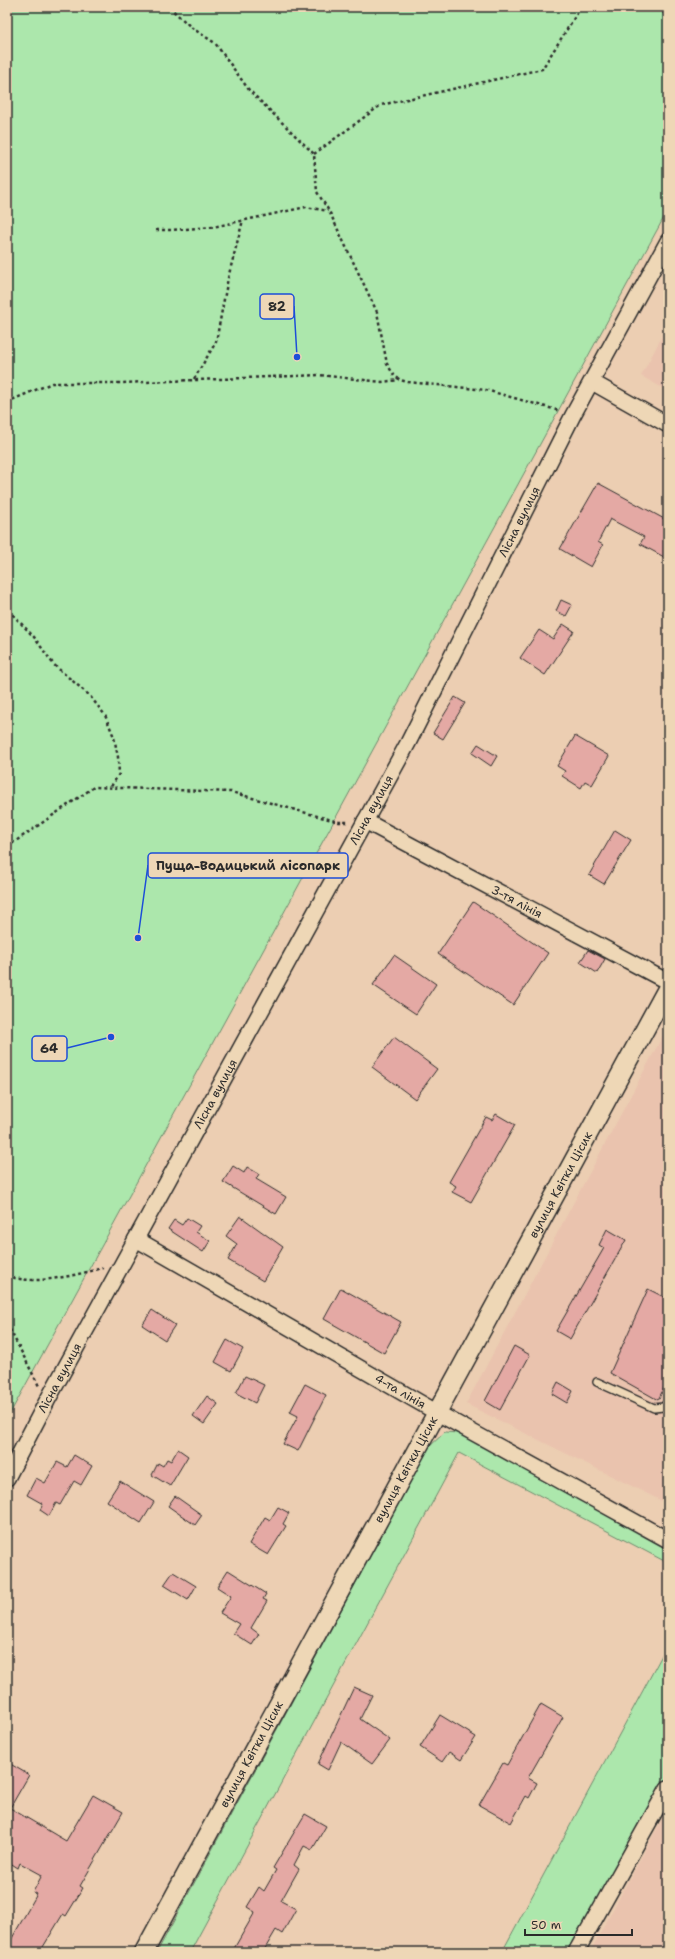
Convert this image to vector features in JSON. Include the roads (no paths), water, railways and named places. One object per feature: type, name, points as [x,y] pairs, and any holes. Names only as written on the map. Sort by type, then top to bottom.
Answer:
[{"type":"street","name":"Лісна вулиця","points":[[7,1478],[51,1394],[408,743],[573,415],[668,242]]},
{"type":"street","points":[[592,382],[668,425]]},
{"type":"street","name":"3-тя лінія","points":[[365,821],[668,982]]},
{"type":"street","name":"вулиця Квітки Цісик","points":[[144,1952],[668,987]]},
{"type":"street","name":"4-та лінія","points":[[136,1239],[437,1412],[668,1540]]},
{"type":"street","points":[[576,1952],[668,1788]]},
{"type":"lane","points":[[597,1382],[654,1408],[663,1407],[668,1404]]},
{"type":"place","name":"82","points":[[297,357]]},
{"type":"place","name":"Пуща-Водицький лісопарк","points":[[138,938]]},
{"type":"place","name":"64","points":[[111,1037]]}]
